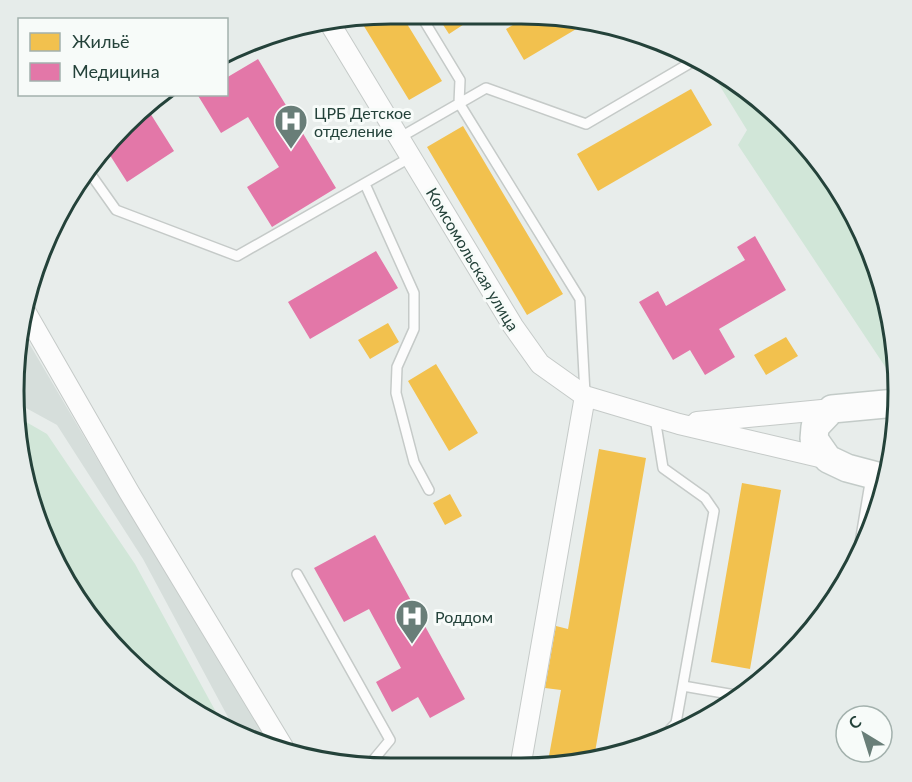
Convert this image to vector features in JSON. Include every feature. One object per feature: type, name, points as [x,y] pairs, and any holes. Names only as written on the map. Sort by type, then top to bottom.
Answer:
[{"type":"street","name":"Комсомольская улица","points":[[333,29],[513,326],[540,364],[585,396],[679,424],[828,459],[847,468],[876,476]]},
{"type":"street","points":[[31,321],[129,492],[279,741]]},
{"type":"street","points":[[522,758],[585,396]]},
{"type":"street","points":[[828,459],[814,439],[815,428],[832,409],[887,405]]},
{"type":"street","name":"Комсомольская улица","points":[[679,424],[832,409]]},
{"type":"lane","points":[[426,24],[460,80],[459,103],[580,299],[585,396]]},
{"type":"lane","points":[[399,138],[486,88],[586,124],[688,64]]},
{"type":"lane","points":[[93,177],[116,210],[237,256],[411,157]]},
{"type":"lane","points":[[365,184],[414,293],[414,329],[397,367],[396,393],[414,462],[429,490]]},
{"type":"lane","points":[[656,418],[663,468],[705,498],[714,511],[676,723]]},
{"type":"lane","points":[[868,511],[876,476]]},
{"type":"lane","points":[[297,574],[390,740],[376,757]]},
{"type":"lane","points":[[683,686],[728,694]]},
{"type":"shaded area","points":[[27,341],[266,736],[230,720],[143,559],[57,425],[25,407]]},
{"type":"green space","points":[[716,80],[781,131],[812,168],[839,208],[869,273],[881,319],[887,370],[738,145],[747,130]]},
{"type":"green space","points":[[26,422],[47,434],[135,564],[217,714],[187,696],[131,651],[86,595],[62,553],[43,509],[31,463]]},
{"type":"building: Жильё","points":[[407,24],[442,81],[409,100],[363,25]]},
{"type":"building: Жильё","points":[[443,24],[464,24],[449,34]]},
{"type":"building: Жильё","points":[[515,24],[577,28],[524,60],[506,29]]},
{"type":"building: Жильё","points":[[691,89],[712,125],[598,191],[577,154]]},
{"type":"building: Жильё","points":[[463,126],[563,294],[527,315],[427,147]]},
{"type":"building: Жильё","points":[[388,323],[399,342],[370,359],[358,340]]},
{"type":"building: Жильё","points":[[786,337],[798,356],[766,375],[754,355]]},
{"type":"building: Жильё","points":[[436,364],[478,433],[449,451],[408,381]]},
{"type":"building: Жильё","points":[[599,449],[646,458],[595,750],[549,757],[561,690],[545,688],[556,626],[568,629]]},
{"type":"building: Жильё","points":[[742,483],[781,490],[750,669],[711,662]]},
{"type":"building: Жильё","points":[[450,494],[462,516],[445,525],[433,503]]},
{"type":"building: Медицина","name":"ЦРБ Детское отделение","points":[[258,59],[336,188],[272,227],[247,187],[279,167],[248,117],[221,133],[198,96],[228,96],[228,77]]},
{"type":"building: Медицина","points":[[151,114],[174,151],[127,182],[110,155],[131,131]]},
{"type":"building: Медицина","points":[[755,236],[786,290],[719,329],[735,357],[705,375],[690,350],[673,360],[639,302],[658,291],[666,306],[745,260],[737,247]]},
{"type":"building: Медицина","points":[[376,251],[398,288],[310,339],[288,302]]},
{"type":"building: Медицина","name":"Роддом","points":[[375,535],[465,699],[430,718],[418,697],[392,712],[376,682],[401,668],[369,609],[344,622],[314,568]]},
{"type":"place","name":"ЦРБ Детское отделение","points":[[291,150]]},
{"type":"place","name":"Роддом","points":[[412,645]]}]
